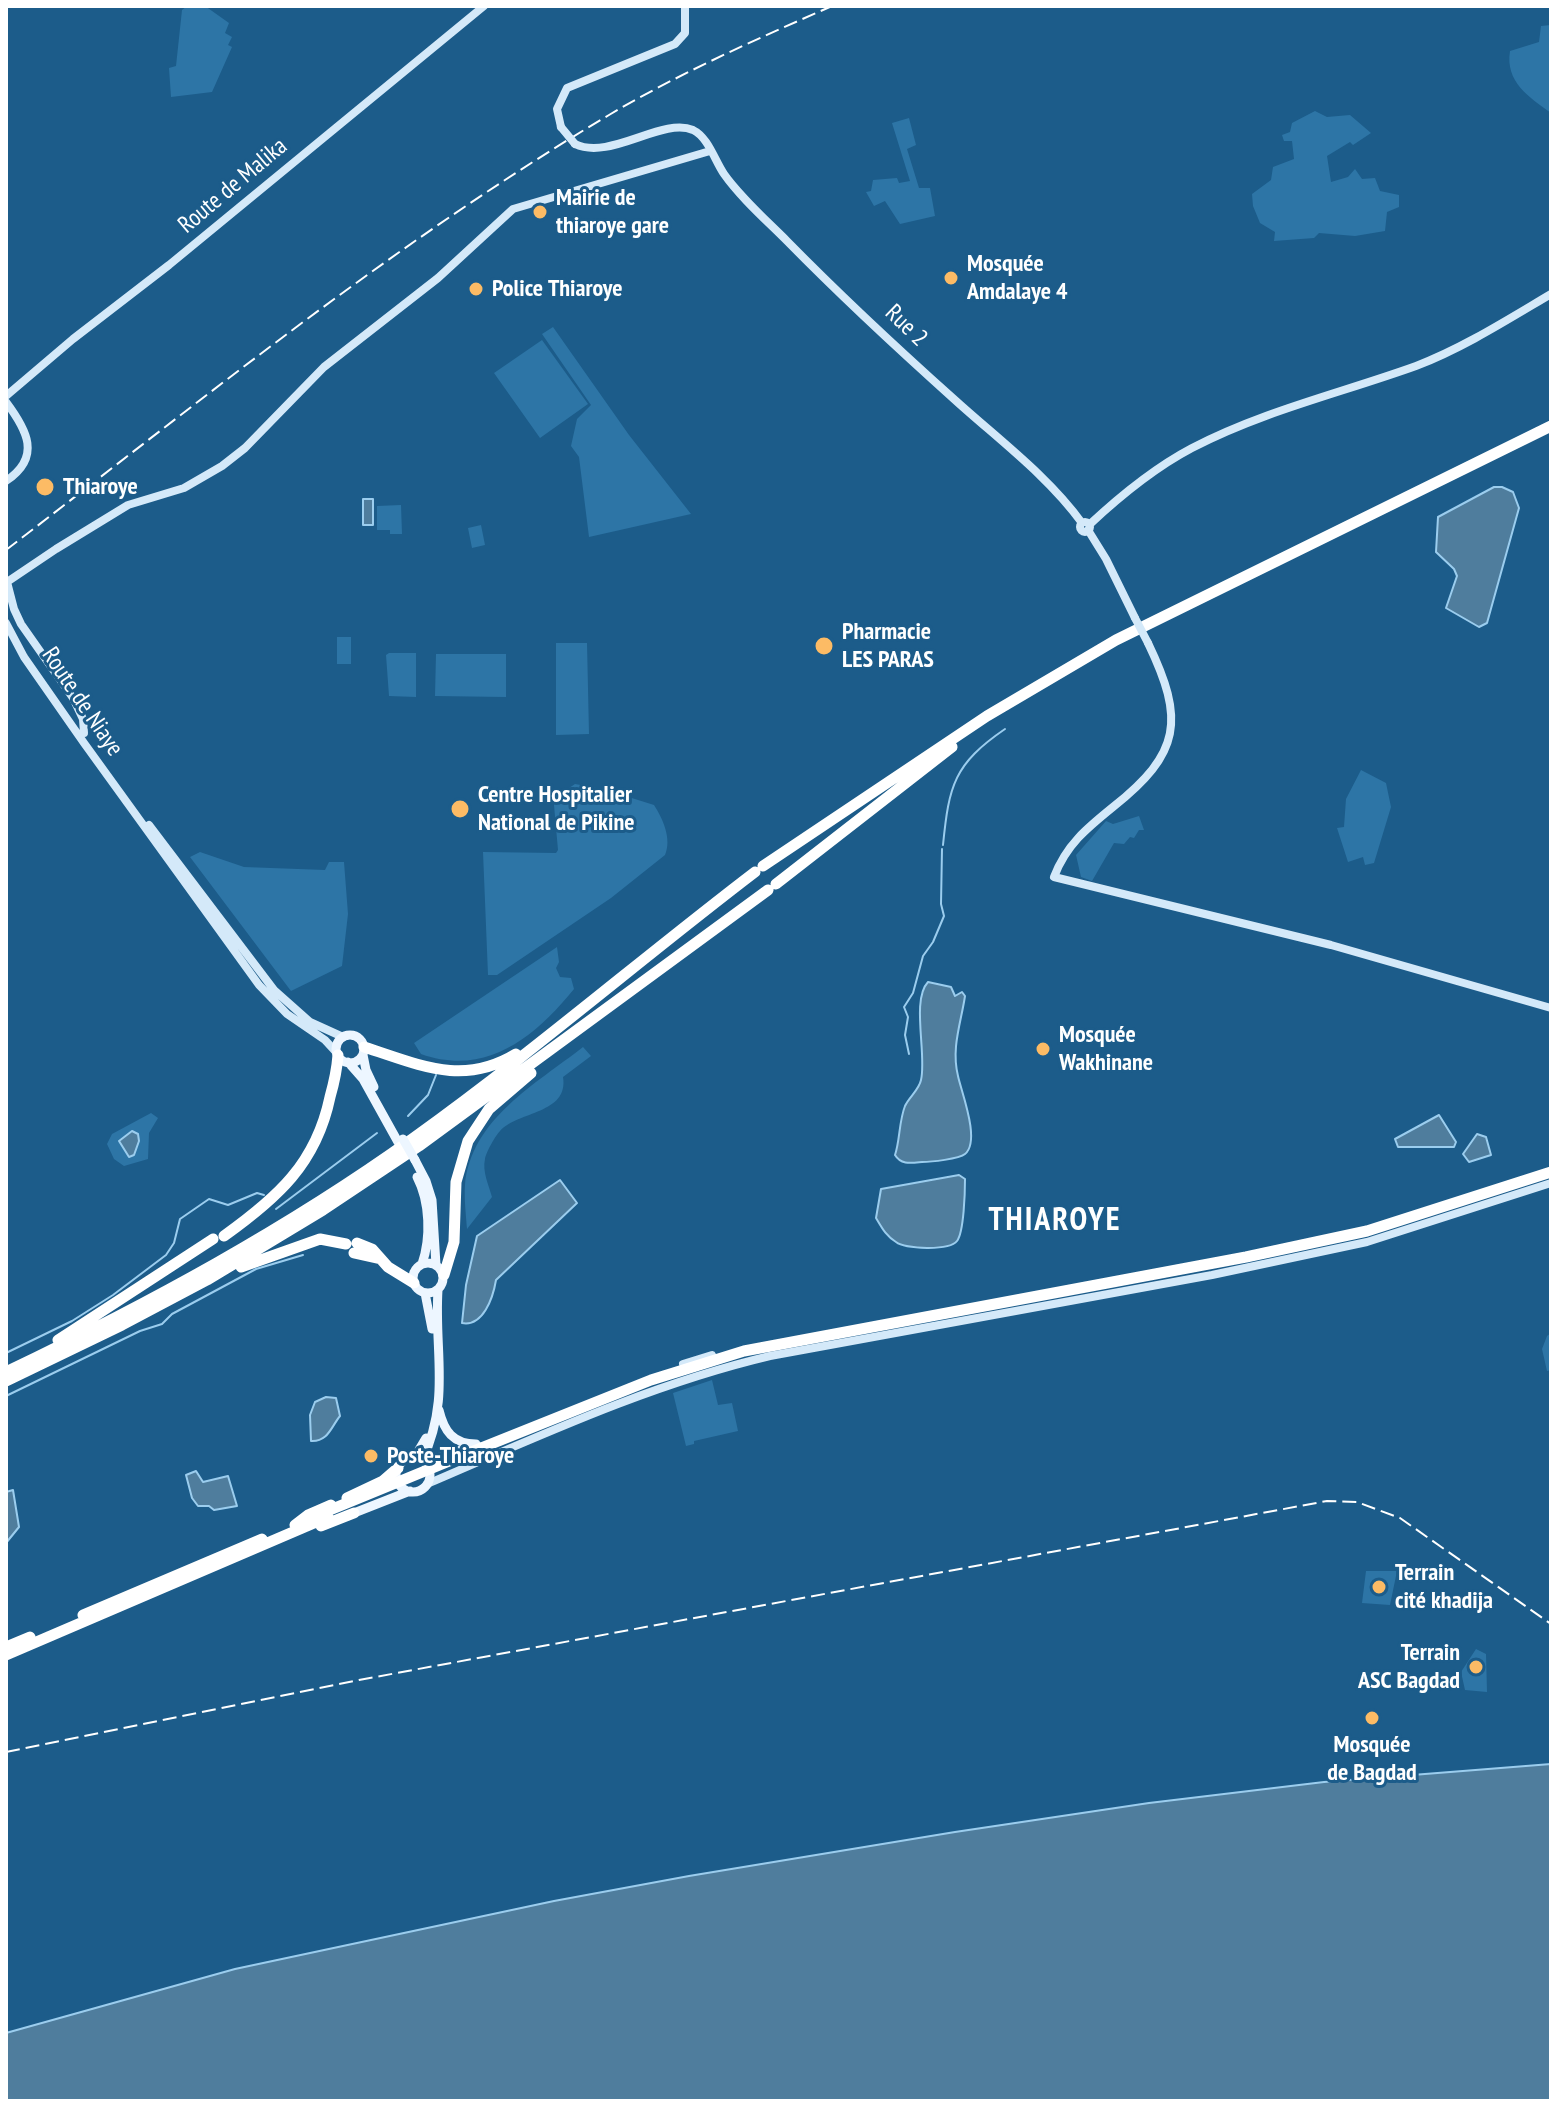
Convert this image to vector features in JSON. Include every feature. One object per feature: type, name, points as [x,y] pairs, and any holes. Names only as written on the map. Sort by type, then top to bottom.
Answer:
[{"type":"highway","points":[[6,1381],[109,1332],[207,1280],[323,1210],[419,1146],[554,1041],[759,869],[987,716],[1116,640],[1551,426]]},
{"type":"highway","points":[[6,1371],[136,1309],[319,1201],[772,887],[950,748],[1054,682],[1152,629],[1551,433]]},
{"type":"highway","points":[[364,1051],[435,1070],[464,1072],[496,1064],[538,1038],[554,1041]]},
{"type":"highway","points":[[444,1275],[454,1242],[456,1182],[468,1141],[489,1109],[550,1057],[554,1041]]},
{"type":"highway","points":[[6,1371],[178,1263],[186,1253],[218,1237],[246,1213],[256,1211],[296,1175],[316,1143],[341,1057]]},
{"type":"highway","points":[[6,1647],[327,1515],[506,1435],[676,1372],[744,1351],[1396,1224],[1551,1170]]},
{"type":"highway","points":[[480,1448],[731,1361],[1366,1240],[1551,1181]]},
{"type":"highway","points":[[207,1280],[311,1243],[351,1247],[381,1259],[414,1283]]},
{"type":"highway","points":[[6,1655],[296,1527],[308,1515],[383,1481],[398,1468]]},
{"type":"highway","points":[[296,1527],[312,1529],[354,1513]]},
{"type":"main road","points":[[400,1140],[369,1076],[358,1037],[351,1034],[343,1037],[337,1045],[341,1057],[363,1079],[400,1140],[412,1162],[426,1206],[426,1248],[422,1264],[413,1274],[414,1283],[425,1293],[435,1345],[436,1386],[428,1435],[420,1460]]},
{"type":"main road","points":[[341,1057],[357,1061],[364,1051]]},
{"type":"main road","points":[[412,1162],[426,1181],[432,1200],[436,1265],[444,1275],[438,1290],[437,1311],[441,1370],[438,1409],[420,1460]]},
{"type":"main road","points":[[422,1264],[436,1265]]},
{"type":"main road","points":[[425,1293],[438,1290]]},
{"type":"main road","points":[[438,1409],[448,1434],[460,1442],[480,1448]]},
{"type":"main road","points":[[410,1491],[398,1482],[398,1468],[406,1460],[420,1460]]},
{"type":"main road","points":[[354,1513],[420,1490],[427,1484],[430,1475],[420,1460]]},
{"type":"street","name":"Route de Malika","points":[[6,396],[484,6]]},
{"type":"street","name":"Rue 2","points":[[684,8],[685,33],[675,44],[567,88],[557,109],[561,127],[575,144],[589,149],[684,128],[700,134],[726,177],[788,242],[1067,502],[1106,559],[1148,643],[1169,695],[1171,721],[1168,741],[1148,778],[1092,823],[1073,843],[1054,877],[1331,945],[1551,1008]]},
{"type":"street","points":[[84,733],[83,719],[73,698],[21,624],[7,582],[128,505],[184,488],[222,466],[245,448],[324,367],[438,278],[513,209],[710,151]]},
{"type":"street","points":[[1086,526],[1149,474],[1192,448],[1273,414],[1426,361],[1468,342],[1551,294]]},
{"type":"street","points":[[6,402],[22,424],[28,444],[23,464],[6,481]]},
{"type":"street","points":[[6,623],[23,652]]},
{"type":"street","name":"Route de Niaye","points":[[23,652],[36,665],[84,733],[95,754]]},
{"type":"street","name":"Route de Niaye","points":[[23,652],[182,872],[285,1007]]},
{"type":"street","points":[[285,1007],[343,1037]]},
{"type":"street","points":[[285,1007],[341,1057]]},
{"type":"street","points":[[427,1484],[525,1439],[674,1383],[747,1362],[1212,1275],[1366,1240]]},
{"type":"street","points":[[420,1460],[480,1448]]},
{"type":"shaded area","points":[[187,6],[205,6],[229,23],[225,33],[232,37],[228,45],[232,47],[212,92],[171,97],[169,68],[176,66],[182,10]]},
{"type":"shaded area","points":[[1551,25],[1551,113],[1520,88],[1509,62],[1510,51],[1539,42],[1541,26]]},
{"type":"shaded area","points":[[1315,111],[1327,117],[1350,115],[1371,133],[1327,156],[1331,182],[1348,177],[1355,169],[1362,179],[1375,178],[1380,191],[1399,195],[1399,207],[1387,212],[1385,231],[1355,236],[1319,233],[1314,238],[1274,241],[1275,232],[1260,223],[1252,194],[1271,180],[1273,167],[1294,159],[1292,141],[1284,141],[1282,135],[1290,132],[1292,123]]},
{"type":"shaded area","points":[[909,118],[916,145],[907,149],[919,188],[930,188],[935,216],[900,224],[885,201],[874,206],[866,192],[871,191],[873,180],[897,178],[899,183],[910,181],[892,123]]},
{"type":"shaded area","points":[[553,327],[629,435],[691,514],[589,537],[579,457],[571,446],[577,419],[591,405],[542,334]]},
{"type":"shaded area","points":[[542,340],[588,404],[540,438],[494,373]]},
{"type":"shaded area","points":[[1494,487],[1513,492],[1519,508],[1487,623],[1479,627],[1446,608],[1457,576],[1436,552],[1438,517]]},
{"type":"shaded area","points":[[363,499],[373,499],[373,525],[363,525]]},
{"type":"shaded area","points":[[401,505],[402,534],[377,530],[377,506]]},
{"type":"shaded area","points":[[481,525],[485,545],[472,548],[468,528]]},
{"type":"shaded area","points":[[337,637],[351,637],[351,664],[337,664]]},
{"type":"shaded area","points":[[556,643],[587,643],[589,734],[556,735]]},
{"type":"shaded area","points":[[416,653],[416,697],[389,696],[386,655]]},
{"type":"shaded area","points":[[436,654],[506,654],[506,697],[435,696]]},
{"type":"shaded area","points":[[1361,770],[1386,783],[1391,807],[1374,863],[1365,865],[1363,857],[1348,862],[1337,828],[1344,827],[1346,799]]},
{"type":"shaded area","points":[[575,784],[654,805],[667,836],[665,855],[611,898],[497,975],[488,975],[483,852],[556,853],[553,794],[560,794]]},
{"type":"shaded area","points":[[1139,816],[1144,830],[1139,830],[1134,838],[1130,837],[1124,844],[1114,843],[1092,881],[1081,877],[1076,855],[1106,821],[1113,824]]},
{"type":"shaded area","points":[[200,852],[244,867],[325,870],[329,862],[344,862],[348,914],[342,966],[291,991],[190,857]]},
{"type":"shaded area","points":[[557,947],[559,962],[556,968],[560,977],[571,978],[574,989],[525,1037],[487,1056],[467,1060],[445,1060],[421,1054],[414,1043]]},
{"type":"shaded area","points":[[928,982],[951,987],[955,996],[962,992],[965,996],[957,1036],[956,1066],[969,1116],[971,1138],[969,1148],[962,1156],[907,1163],[895,1155],[905,1106],[921,1080],[920,1014],[923,990]]},
{"type":"shaded area","points":[[583,1047],[591,1056],[563,1077],[563,1089],[558,1098],[550,1105],[508,1124],[496,1136],[484,1164],[492,1197],[467,1229],[465,1185],[479,1141],[509,1105]]},
{"type":"shaded area","points":[[151,1113],[158,1118],[149,1133],[148,1159],[124,1166],[114,1159],[107,1144],[112,1134]]},
{"type":"shaded area","points":[[1439,1115],[1456,1142],[1454,1147],[1398,1147],[1395,1139]]},
{"type":"shaded area","points":[[132,1131],[138,1134],[139,1141],[134,1155],[129,1157],[119,1141]]},
{"type":"shaded area","points":[[1477,1134],[1486,1137],[1491,1155],[1469,1162],[1463,1154]]},
{"type":"shaded area","points":[[959,1175],[965,1179],[965,1192],[963,1221],[957,1241],[937,1248],[917,1247],[901,1244],[884,1232],[876,1218],[881,1189]]},
{"type":"shaded area","points":[[560,1180],[577,1203],[496,1280],[481,1316],[469,1323],[462,1323],[466,1285],[477,1236]]},
{"type":"shaded area","points":[[1551,1333],[1551,1370],[1547,1371],[1542,1349]]},
{"type":"shaded area","points":[[712,1380],[718,1405],[732,1403],[738,1431],[694,1441],[694,1444],[686,1446],[673,1393]]},
{"type":"shaded area","points":[[326,1397],[336,1398],[340,1416],[325,1436],[311,1441],[310,1415],[315,1402]]},
{"type":"shaded area","points":[[196,1471],[203,1482],[228,1476],[237,1506],[214,1510],[209,1506],[198,1506],[192,1498],[186,1475]]},
{"type":"shaded area","points":[[13,1490],[19,1527],[6,1543],[6,1492]]},
{"type":"shaded area","name":"Terrain cité khadija","points":[[1366,1571],[1397,1571],[1390,1605],[1362,1603]]},
{"type":"shaded area","name":"Terrain ASC Bagdad","points":[[1476,1649],[1486,1654],[1487,1692],[1465,1690],[1461,1672]]},
{"type":"shaded area","points":[[1551,1764],[1551,2101],[6,2101],[6,2033],[235,1969],[554,1901],[955,1832],[1149,1803],[1324,1782]]},
{"type":"waterway","points":[[943,845],[948,806],[957,778],[975,753],[1005,729]]},
{"type":"waterway","points":[[909,1054],[905,1035],[908,1017],[904,1007],[913,993],[923,956],[944,916],[941,904],[942,849]]},
{"type":"waterway","points":[[408,1116],[428,1095],[436,1075]]},
{"type":"waterway","points":[[276,1209],[377,1133]]},
{"type":"waterway","points":[[6,1353],[72,1321],[166,1255],[174,1243],[180,1219],[209,1199],[228,1205],[257,1193],[264,1195]]},
{"type":"waterway","points":[[6,1396],[140,1331],[162,1324],[172,1314],[256,1269],[303,1255]]},
{"type":"railway","points":[[6,550],[227,379],[452,215],[609,115],[663,85],[832,6]]},
{"type":"railway","points":[[6,1752],[359,1680],[1327,1501],[1357,1502],[1400,1518],[1551,1624]]},
{"type":"place","name":"Mairie de thiaroye gare","points":[[540,212]]},
{"type":"place","name":"Mosquée Amdalaye 4","points":[[951,278]]},
{"type":"place","name":"Police Thiaroye","points":[[476,289]]},
{"type":"place","name":"Thiaroye","points":[[45,487]]},
{"type":"place","name":"Pharmacie LES PARAS","points":[[824,646]]},
{"type":"place","name":"Centre Hospitalier National de Pikine","points":[[460,809]]},
{"type":"place","name":"Mosquée Wakhinane","points":[[1043,1049]]},
{"type":"place","name":"Poste-Thiaroye","points":[[371,1456]]},
{"type":"place","name":"Terrain cité khadija","points":[[1379,1587]]},
{"type":"place","name":"Terrain ASC Bagdad","points":[[1476,1667]]},
{"type":"place","name":"Mosquée de Bagdad","points":[[1372,1718]]},
{"type":"district","name":"THIAROYE","points":[[1055,1221]]}]
